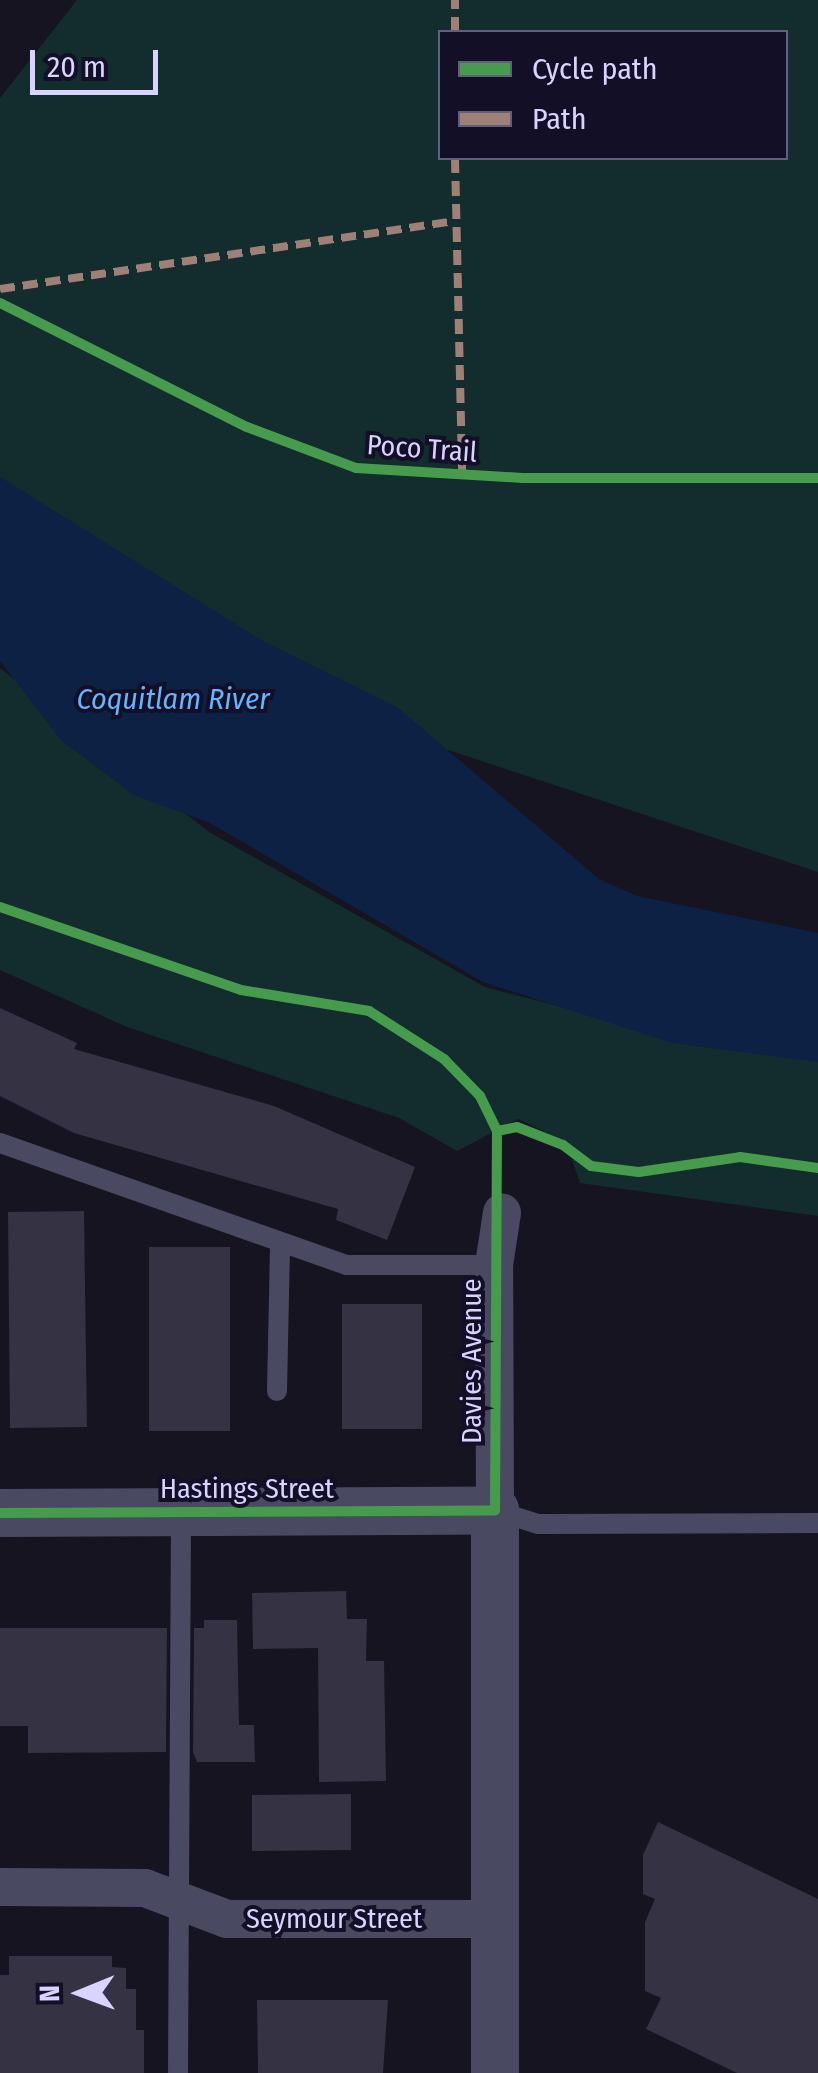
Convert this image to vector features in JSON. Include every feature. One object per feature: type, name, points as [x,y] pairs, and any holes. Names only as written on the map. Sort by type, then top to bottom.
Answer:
[{"type":"street","name":"Davies Avenue","points":[[495,2073],[494,1264],[502,1212]]},
{"type":"street","name":"Hastings Street","points":[[0,1513],[495,1510]]},
{"type":"street","name":"Seymour Street","points":[[0,1888],[145,1888],[226,1919],[495,1918]]},
{"type":"lane","name":"Davies Avenue","points":[[0,1143],[346,1265],[494,1264]]},
{"type":"lane","points":[[276,1390],[280,1244]]},
{"type":"lane","points":[[495,1510],[538,1524],[818,1522]]},
{"type":"lane","points":[[178,2073],[181,1512]]},
{"type":"green space","points":[[77,0],[818,0],[818,872],[424,742],[0,517],[0,98]]},
{"type":"green space","points":[[0,668],[209,832],[485,987],[714,1046],[818,1053],[818,1216],[580,1183],[566,1142],[518,1119],[457,1151],[399,1118],[127,1027],[0,970]]},
{"type":"water","name":"Coquitlam River","points":[[0,477],[263,641],[397,707],[599,879],[637,896],[818,933],[818,1062],[672,1043],[483,982],[210,823],[134,795],[61,740],[0,661]]},
{"type":"building","points":[[0,1008],[77,1043],[74,1049],[274,1106],[415,1167],[387,1240],[336,1220],[338,1209],[74,1133],[0,1096]]},
{"type":"building","points":[[84,1211],[87,1427],[10,1428],[8,1212]]},
{"type":"building","points":[[149,1247],[230,1247],[230,1431],[149,1431]]},
{"type":"building","points":[[342,1304],[422,1304],[422,1429],[342,1429]]},
{"type":"building","points":[[346,1591],[347,1619],[367,1619],[366,1661],[384,1661],[386,1781],[319,1782],[318,1648],[253,1649],[252,1593]]},
{"type":"building","points":[[204,1620],[237,1620],[239,1725],[254,1725],[255,1762],[197,1762],[193,1752],[194,1628],[204,1628]]},
{"type":"building","points":[[0,1628],[167,1628],[166,1752],[28,1753],[28,1726],[0,1726]]},
{"type":"building","points":[[351,1794],[351,1850],[252,1851],[252,1795]]},
{"type":"building","points":[[658,1822],[818,1899],[818,2073],[737,2073],[646,2029],[661,1998],[645,1991],[645,1922],[655,1899],[643,1894],[643,1855]]},
{"type":"building","points":[[9,1956],[112,1956],[112,1967],[126,1968],[126,1989],[136,1989],[136,2030],[144,2030],[144,2073],[0,2073],[0,1975],[9,1975]]},
{"type":"building","points":[[257,2000],[388,2000],[383,2073],[258,2073]]},
{"type":"marked path","points":[[455,0],[455,30]]},
{"type":"marked path","points":[[455,160],[462,475]]},
{"type":"marked path","points":[[0,289],[454,221]]},
{"type":"cycle path","name":"Poco Trail","points":[[0,303],[247,427],[356,468],[523,478],[818,478]]},
{"type":"cycle path","points":[[0,907],[241,990],[369,1011],[444,1059],[480,1096],[497,1131],[517,1127],[563,1145],[591,1166],[639,1172],[740,1157],[818,1168]]},
{"type":"cycle path","points":[[0,1513],[495,1510],[497,1131]]}]
